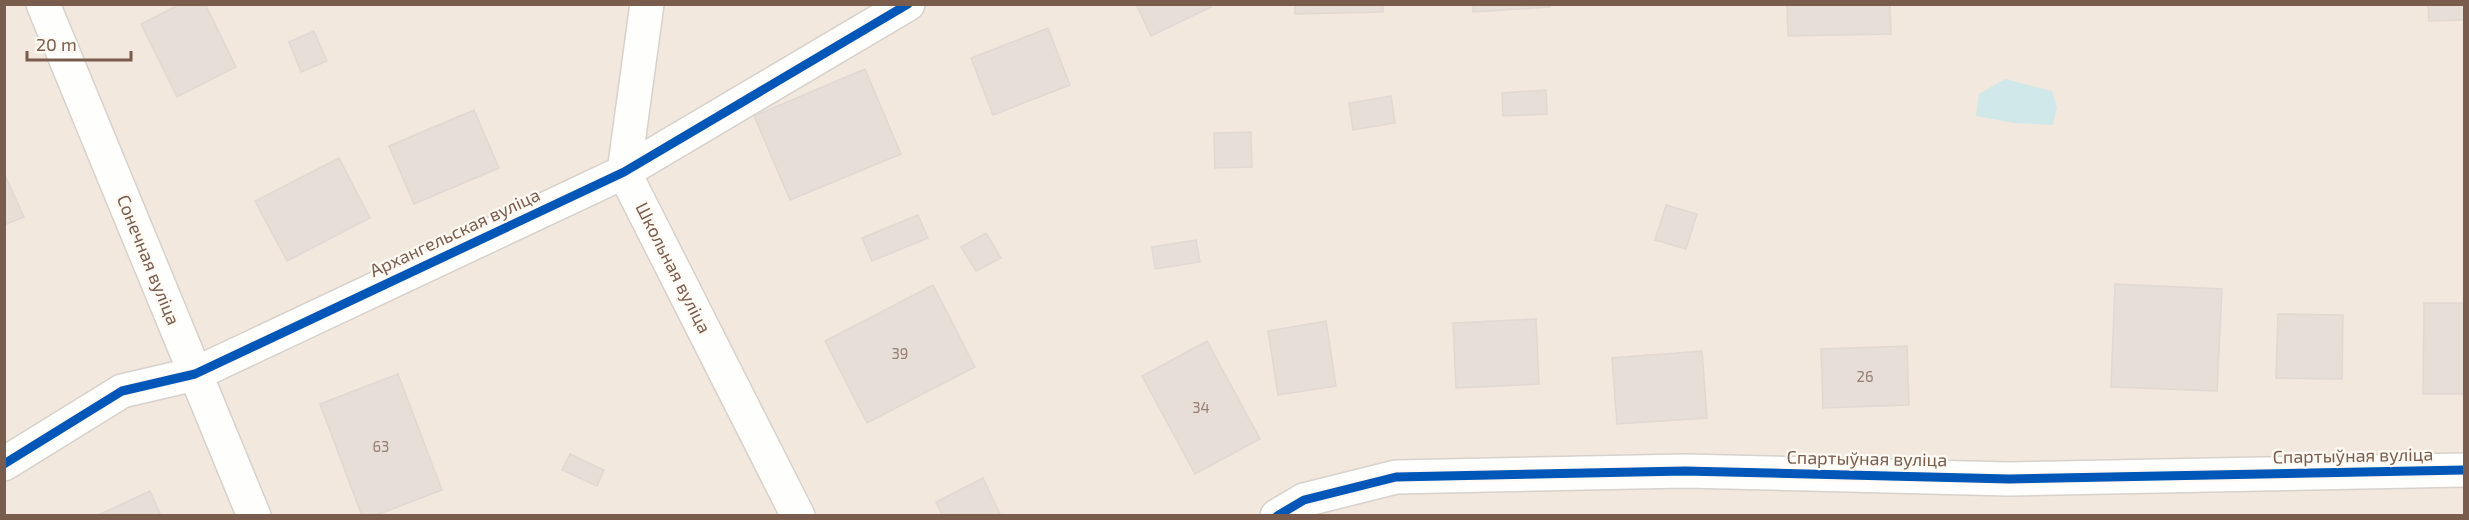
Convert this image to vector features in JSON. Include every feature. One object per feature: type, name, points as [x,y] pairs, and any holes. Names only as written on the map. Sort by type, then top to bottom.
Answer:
[{"type":"street","name":"Сонечная вуліца","points":[[43,4],[254,516]]},
{"type":"street","points":[[624,172],[646,4]]},
{"type":"street","name":"Архангельская вуліца","points":[[4,464],[122,391],[195,374],[624,172],[908,4]]},
{"type":"street","name":"Школьная вуліца","points":[[624,172],[798,516]]},
{"type":"street","name":"Спартыўная вуліца","points":[[1277,516],[1304,500],[1396,477],[1685,471],[2009,478],[2464,470]]},
{"type":"shaded area","points":[[5,5],[2464,5],[2464,515],[5,515]]},
{"type":"water","points":[[2005,79],[2052,91],[2057,107],[2053,125],[2014,123],[1976,116],[1979,94]]},
{"type":"building","points":[[180,4],[205,4],[236,67],[177,97],[141,24]]},
{"type":"building","points":[[1136,4],[1209,4],[1211,7],[1151,36]]},
{"type":"building","points":[[1295,4],[1383,4],[1383,12],[1295,14]]},
{"type":"building","points":[[1473,4],[1550,4],[1550,7],[1473,12]]},
{"type":"building","points":[[1787,4],[1890,4],[1891,34],[1788,36]]},
{"type":"building","points":[[2428,4],[2464,4],[2464,20],[2429,21]]},
{"type":"building","points":[[1048,28],[1070,85],[993,115],[971,58]]},
{"type":"building","points":[[314,31],[327,61],[301,72],[289,42]]},
{"type":"building","points":[[865,69],[901,154],[790,200],[754,116]]},
{"type":"building","points":[[1546,90],[1547,114],[1503,116],[1502,93]]},
{"type":"building","points":[[1391,96],[1395,123],[1353,130],[1349,103]]},
{"type":"building","points":[[474,110],[499,168],[414,204],[389,146]]},
{"type":"building","points":[[1251,132],[1252,167],[1215,168],[1214,133]]},
{"type":"building","points":[[339,158],[370,218],[287,261],[255,201]]},
{"type":"building","points":[[4,173],[24,217],[4,225]]},
{"type":"building","points":[[1666,205],[1697,214],[1686,249],[1655,240]]},
{"type":"building","points":[[918,215],[928,238],[872,261],[862,238]]},
{"type":"building","points":[[986,233],[1001,258],[976,271],[961,247]]},
{"type":"building","points":[[1196,240],[1200,262],[1155,269],[1152,247]]},
{"type":"building","points":[[2115,284],[2222,289],[2217,391],[2111,387]]},
{"type":"building","points":[[933,285],[975,367],[867,423],[825,341]]},
{"type":"building","points":[[2424,303],[2464,303],[2464,394],[2423,394]]},
{"type":"building","points":[[2278,314],[2343,315],[2342,379],[2276,378]]},
{"type":"building","points":[[1536,319],[1539,384],[1456,388],[1453,323]]},
{"type":"building","points":[[1326,321],[1336,386],[1278,395],[1268,331]]},
{"type":"building","points":[[1207,341],[1260,439],[1195,474],[1142,376]]},
{"type":"building","points":[[1907,346],[1909,405],[1823,408],[1821,349]]},
{"type":"building","points":[[1702,351],[1707,418],[1617,424],[1612,358]]},
{"type":"building","points":[[398,374],[442,490],[374,516],[362,516],[320,404]]},
{"type":"building","points":[[570,454],[604,470],[597,486],[562,470]]},
{"type":"building","points":[[983,478],[1001,516],[943,516],[936,502]]},
{"type":"building","points":[[150,491],[161,516],[96,516]]},
{"type":"cycle path","points":[[4,464],[122,391],[195,374],[624,172],[908,4]]},
{"type":"cycle path","points":[[1277,516],[1304,500],[1396,477],[1685,471],[2009,479],[2464,470]]}]
